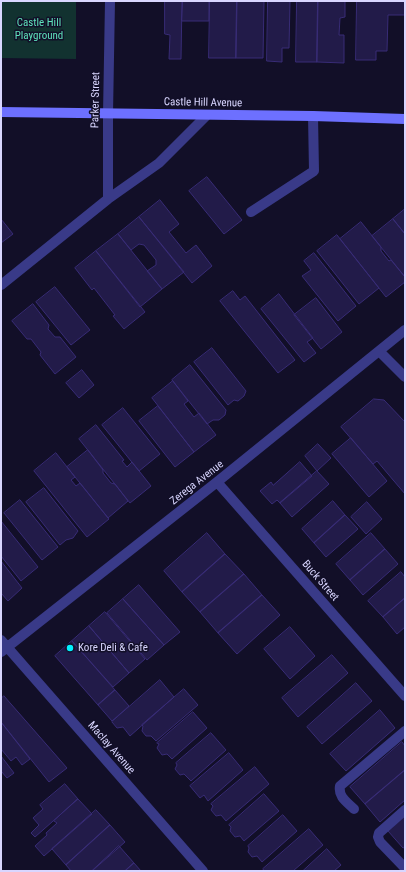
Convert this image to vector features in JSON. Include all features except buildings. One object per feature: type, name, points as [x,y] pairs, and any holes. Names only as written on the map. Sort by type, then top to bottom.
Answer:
[{"type":"main road","name":"Castle Hill Avenue","points":[[1,112],[313,116],[405,119]]},
{"type":"street","name":"Parker Street","points":[[108,199],[110,1]]},
{"type":"street","points":[[1,285],[108,199],[159,163],[207,115]]},
{"type":"street","points":[[251,212],[314,171],[313,116]]},
{"type":"street","name":"Zerega Avenue","points":[[3,647],[217,482],[405,330]]},
{"type":"street","points":[[379,350],[405,377]]},
{"type":"street","name":"Buck Street","points":[[217,482],[405,696]]},
{"type":"street","name":"Maclay Avenue","points":[[3,647],[204,871]]},
{"type":"street","points":[[354,809],[340,796],[340,786],[405,730]]},
{"type":"street","points":[[405,810],[379,833],[378,837],[380,842],[405,868]]},
{"type":"green space","name":"Castle Hill Playground","points":[[1,1],[76,1],[76,59],[1,58]]},
{"type":"place","name":"Kore Deli & Cafe","points":[[70,648]]}]
